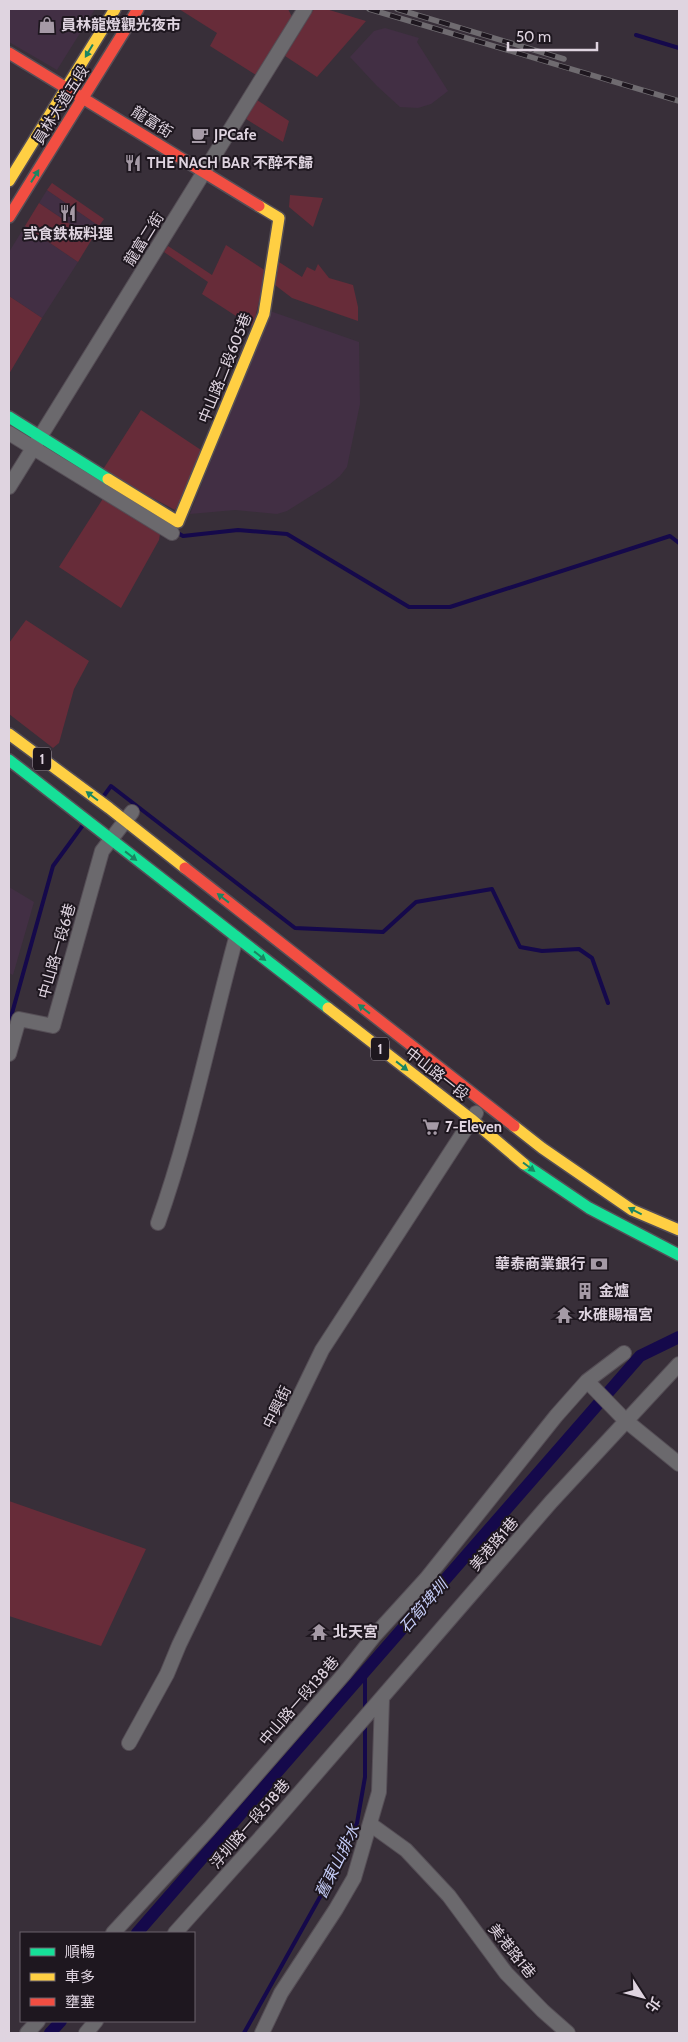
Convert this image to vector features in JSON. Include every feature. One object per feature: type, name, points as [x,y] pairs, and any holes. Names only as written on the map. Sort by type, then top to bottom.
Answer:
[{"type":"main road","name":"員林大道五段","points":[[9,181],[114,9]]},
{"type":"main road","name":"員林大道五段","points":[[9,218],[138,9]]},
{"type":"main road","name":"龍富街","points":[[9,53],[84,97],[279,218]]},
{"type":"main road","name":"中山路二段605巷","points":[[175,528],[264,314],[279,218]]},
{"type":"main road","points":[[9,417],[38,442]]},
{"type":"main road","name":"中山路一段","points":[[9,734],[109,808],[129,817],[542,1148],[632,1210],[679,1230]]},
{"type":"main road","name":"中山路一段","points":[[9,760],[471,1119],[529,1168],[589,1208],[679,1256]]},
{"type":"street","name":"龍富二街","points":[[9,487],[305,9]]},
{"type":"street","points":[[9,433],[38,442],[175,528]]},
{"type":"street","name":"中山路一段6巷","points":[[9,1054],[19,1019],[53,1026],[102,850],[129,817]]},
{"type":"street","points":[[158,1223],[203,1073],[236,938]]},
{"type":"street","name":"中興街","points":[[129,1743],[166,1674],[322,1350],[471,1119],[485,1103]]},
{"type":"street","name":"中山路一段138巷","points":[[114,1932],[209,1829],[344,1674],[374,1635],[426,1579],[556,1416],[587,1381],[624,1352]]},
{"type":"street","name":"美港路1巷","points":[[370,1712],[551,1502],[625,1420],[679,1364]]},
{"type":"street","points":[[587,1381],[625,1420],[679,1464]]},
{"type":"street","points":[[262,2033],[281,1993],[354,1878],[379,1792],[382,1699]]},
{"type":"street","name":"浮圳路一段518巷","points":[[176,1932],[270,1827],[329,1756],[350,1736],[370,1712]]},
{"type":"street","name":"美港路1巷","points":[[370,1824],[406,1850],[449,1896],[506,1973],[543,2011],[568,2033]]},
{"type":"street","points":[[27,2033],[37,2022]]},
{"type":"street","points":[[86,2033],[95,2022]]},
{"type":"shaded area","name":"員林龍燈觀光夜市","points":[[9,9],[95,9],[57,70],[9,42]]},
{"type":"shaded area","points":[[179,9],[288,9],[292,17],[256,75],[210,46],[217,33]]},
{"type":"shaded area","points":[[314,9],[326,9],[366,21],[317,77],[285,56]]},
{"type":"shaded area","points":[[385,28],[419,38],[417,42],[448,91],[431,104],[418,108],[400,107],[377,86],[350,57],[374,31]]},
{"type":"shaded area","points":[[257,100],[289,121],[283,142],[246,119]]},
{"type":"shaded area","points":[[52,183],[104,219],[99,226],[47,190]]},
{"type":"shaded area","points":[[47,190],[99,226],[92,239],[39,203]]},
{"type":"shaded area","points":[[290,195],[323,198],[313,227],[289,207]]},
{"type":"shaded area","points":[[39,203],[92,239],[78,262],[25,226]]},
{"type":"shaded area","points":[[25,226],[78,262],[42,318],[9,296],[9,252]]},
{"type":"shaded area","points":[[226,245],[266,271],[253,327],[202,294],[208,282],[164,252],[168,246],[212,275]]},
{"type":"shaded area","points":[[279,262],[302,277],[307,267],[315,271],[318,264],[329,278],[353,285],[358,307],[358,321],[292,298],[275,285]]},
{"type":"shaded area","points":[[9,296],[42,318],[9,374]]},
{"type":"shaded area","points":[[270,311],[359,342],[360,404],[347,467],[330,484],[287,511],[277,514],[235,510],[190,514]]},
{"type":"shaded area","points":[[141,410],[204,452],[175,510],[102,471]]},
{"type":"shaded area","points":[[104,497],[160,534],[159,540],[121,608],[59,567]]},
{"type":"shaded area","points":[[26,620],[89,661],[74,689],[59,743],[53,748],[9,714],[9,643]]},
{"type":"shaded area","points":[[9,887],[34,902],[13,975],[9,973]]},
{"type":"shaded area","points":[[9,1501],[146,1549],[101,1646],[9,1616]]},
{"type":"waterway","points":[[636,35],[679,48]]},
{"type":"waterway","points":[[176,532],[183,536],[238,530],[287,534],[409,607],[450,607],[670,536],[679,543]]},
{"type":"waterway","points":[[103,797],[111,786],[295,928],[383,932],[416,902],[492,889],[520,947],[542,951],[579,949],[592,958],[608,1003]]},
{"type":"waterway","points":[[9,1024],[53,866],[83,825]]},
{"type":"waterway","name":"石筍埤圳","points":[[138,1932],[640,1356],[679,1337]]},
{"type":"waterway","name":"舊東山排水","points":[[365,1671],[365,1710]]},
{"type":"waterway","name":"舊東山排水","points":[[244,2033],[339,1863],[357,1823],[365,1777],[365,1722]]},
{"type":"waterway","name":"石筍埤圳","points":[[50,2033],[60,2022]]},
{"type":"railway","points":[[369,9],[679,101]]},
{"type":"railway","points":[[397,9],[564,59]]},
{"type":"traffic: fast","points":[[9,417],[108,479]]},
{"type":"traffic: fast","points":[[9,760],[328,1008]]},
{"type":"traffic: fast","points":[[524,1164],[589,1208],[679,1255]]},
{"type":"traffic: slow","points":[[9,181],[115,9]]},
{"type":"traffic: slow","points":[[108,479],[178,522],[264,314],[279,218],[259,206]]},
{"type":"traffic: slow","points":[[9,734],[109,808],[185,868]]},
{"type":"traffic: slow","points":[[328,1008],[471,1119],[524,1164]]},
{"type":"traffic: slow","points":[[514,1126],[542,1148],[632,1210],[679,1230]]},
{"type":"traffic: jam","points":[[9,217],[138,9]]},
{"type":"traffic: jam","points":[[9,53],[259,206]]},
{"type":"traffic: jam","points":[[185,868],[514,1126]]},
{"type":"place","name":"員林龍燈觀光夜市","points":[[47,25]]},
{"type":"place","name":"JPCafe","points":[[200,135]]},
{"type":"place","name":"THE NACH BAR 不醉不歸","points":[[133,163]]},
{"type":"place","name":"弎食鉄板料理","points":[[68,213]]},
{"type":"place","name":"7-Eleven","points":[[431,1127]]},
{"type":"place","name":"華泰商業銀行","points":[[599,1264]]},
{"type":"place","name":"金爐","points":[[585,1291]]},
{"type":"place","name":"水碓賜福宮","points":[[564,1315]]},
{"type":"place","name":"北天宮","points":[[319,1632]]}]
